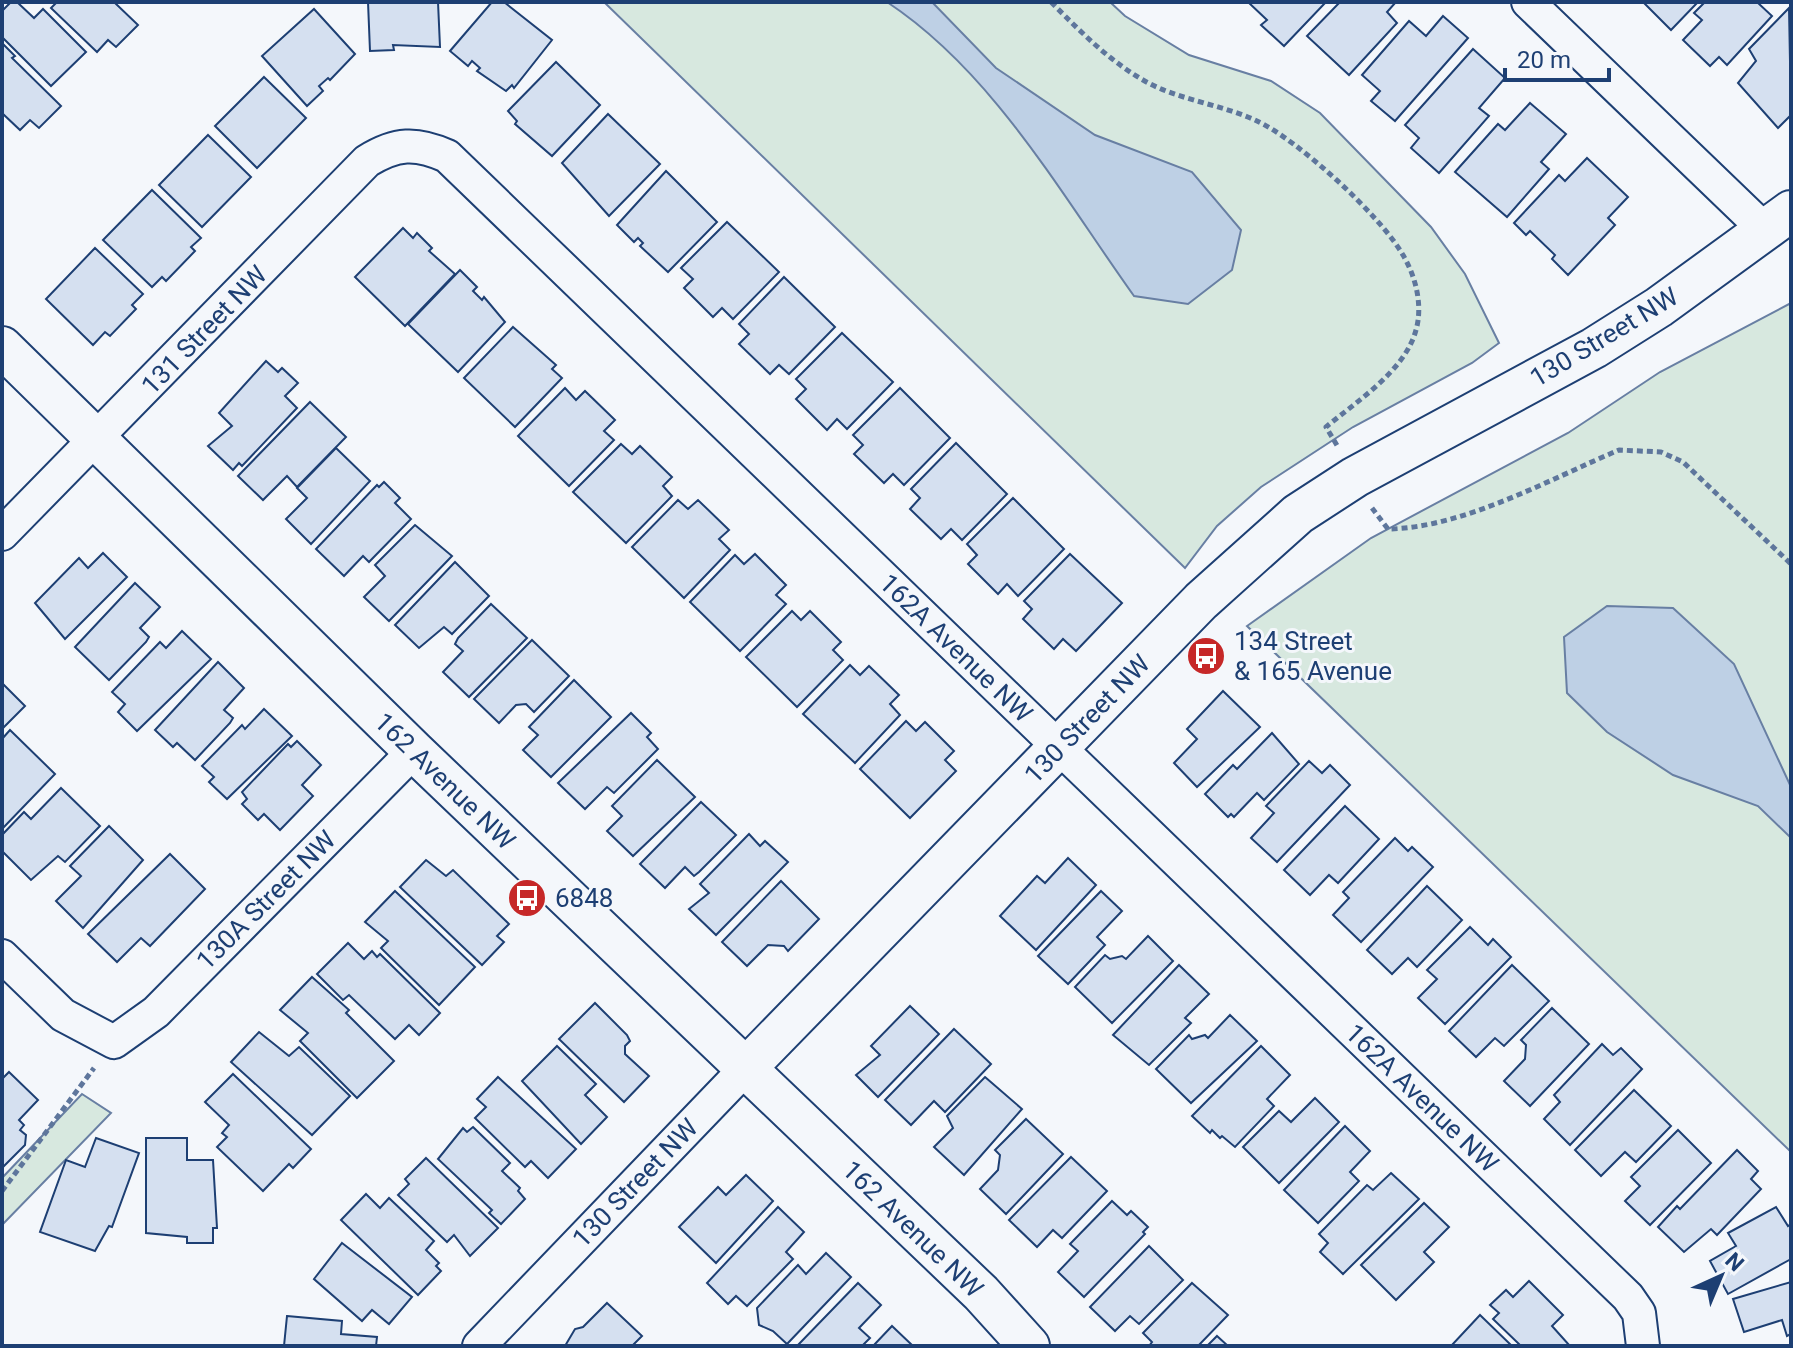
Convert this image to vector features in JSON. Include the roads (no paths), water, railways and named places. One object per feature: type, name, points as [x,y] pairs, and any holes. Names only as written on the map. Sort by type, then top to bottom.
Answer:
[{"type":"street","points":[[1528,2],[1778,221]]},
{"type":"street","name":"131 Street NW","points":[[2,534],[367,161],[385,151],[415,144]]},
{"type":"street","name":"162A Avenue NW","points":[[415,144],[447,156],[460,166],[1628,1297],[1639,1313],[1643,1344]]},
{"type":"street","name":"130 Street NW","points":[[479,1346],[746,1068],[1250,554],[1298,514],[1355,477],[1594,348],[1778,221]]},
{"type":"street","name":"162 Avenue NW","points":[[2,347],[414,751],[981,1293],[1029,1346]]},
{"type":"street","name":"130A Street NW","points":[[2,956],[63,1015],[114,1042],[156,1012],[414,751]]},
{"type":"water","points":[[887,2],[932,2],[996,68],[1095,135],[1192,172],[1241,230],[1232,270],[1188,304],[1134,296],[1052,177],[992,99],[960,63]]},
{"type":"water","points":[[1607,606],[1673,608],[1734,664],[1791,787],[1791,838],[1758,806],[1673,775],[1607,732],[1567,693],[1564,637]]},
{"type":"place","name":"134 Street & 165 Avenue","points":[[1206,656]]},
{"type":"place","name":"6848","points":[[527,898]]}]
